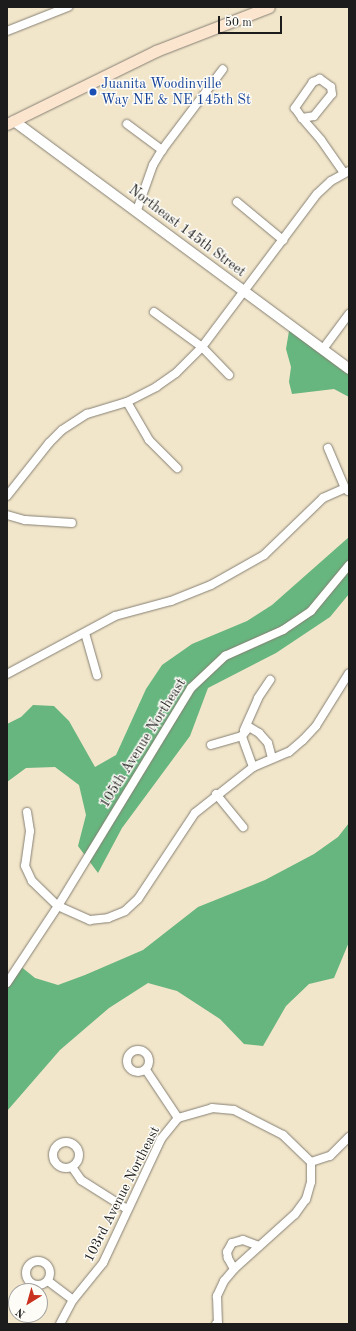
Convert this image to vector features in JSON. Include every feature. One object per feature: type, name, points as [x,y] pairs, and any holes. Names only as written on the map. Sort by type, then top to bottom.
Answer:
[{"type":"main road","points":[[9,120],[156,51],[269,7]]},
{"type":"street","points":[[7,31],[68,7]]},
{"type":"street","points":[[137,210],[153,164],[223,69]]},
{"type":"street","points":[[7,496],[49,443],[62,430],[87,414],[127,402],[156,387],[176,373],[202,347],[245,292],[317,194],[330,181],[347,172],[302,118],[295,108],[314,82],[320,79],[330,87],[332,94],[314,116],[302,118]]},
{"type":"street","name":"Northeast 145th Street","points":[[9,120],[137,210],[349,369]]},
{"type":"street","points":[[127,124],[162,150]]},
{"type":"street","points":[[237,202],[282,240]]},
{"type":"street","points":[[154,312],[202,347],[230,375]]},
{"type":"street","points":[[323,349],[349,314]]},
{"type":"street","points":[[127,402],[149,440],[178,468]]},
{"type":"street","points":[[7,674],[115,616],[172,601],[211,585],[264,555],[323,498],[347,490],[328,448]]},
{"type":"street","points":[[7,514],[25,520],[72,523]]},
{"type":"street","name":"105th Avenue Northeast","points":[[7,983],[58,906],[191,688],[225,656],[284,630],[311,611],[349,565]]},
{"type":"street","points":[[85,633],[97,674]]},
{"type":"street","points":[[27,812],[30,831],[26,850],[28,875],[58,906],[90,920],[108,918],[125,911],[138,899],[195,812],[216,794],[253,767],[289,752],[316,726],[349,673]]},
{"type":"street","points":[[253,767],[243,734],[258,698],[270,680]]},
{"type":"street","points":[[211,744],[243,734],[249,727],[259,733],[268,744],[272,758]]},
{"type":"street","points":[[216,794],[243,827]]},
{"type":"street","points":[[146,1070],[178,1118],[212,1108],[234,1110],[283,1135],[311,1162],[310,1182],[306,1199],[295,1214],[234,1269],[224,1281],[217,1296],[218,1324]]},
{"type":"street","name":"103rd Avenue Northeast","points":[[60,1324],[61,1318],[73,1300],[104,1264],[127,1209],[161,1139],[178,1118]]},
{"type":"street","points":[[311,1162],[330,1156],[349,1137]]},
{"type":"street","points":[[72,1167],[81,1180],[127,1209]]},
{"type":"street","points":[[234,1269],[228,1258],[227,1252],[232,1243],[243,1240],[259,1246]]},
{"type":"street","points":[[48,1281],[73,1300]]},
{"type":"green space","points":[[290,325],[349,369],[349,397],[334,389],[292,394],[289,382],[291,367],[286,349]]},
{"type":"green space","points":[[349,537],[349,594],[330,617],[276,653],[208,688],[190,736],[122,828],[98,873],[78,846],[86,815],[79,785],[55,767],[26,768],[7,782],[7,724],[21,717],[33,705],[54,706],[69,721],[95,767],[116,755],[146,689],[162,665],[192,644],[247,621],[272,605]]},
{"type":"green space","points":[[349,823],[349,942],[334,978],[309,984],[286,1006],[263,1046],[244,1044],[220,1019],[177,991],[148,983],[109,1008],[60,1050],[7,1111],[7,983],[19,965],[35,978],[58,985],[85,975],[143,950],[198,907],[265,880],[314,854],[338,837]]},
{"type":"place","name":"Juanita Woodinville Way NE & NE 145th St","points":[[93,92]]}]
